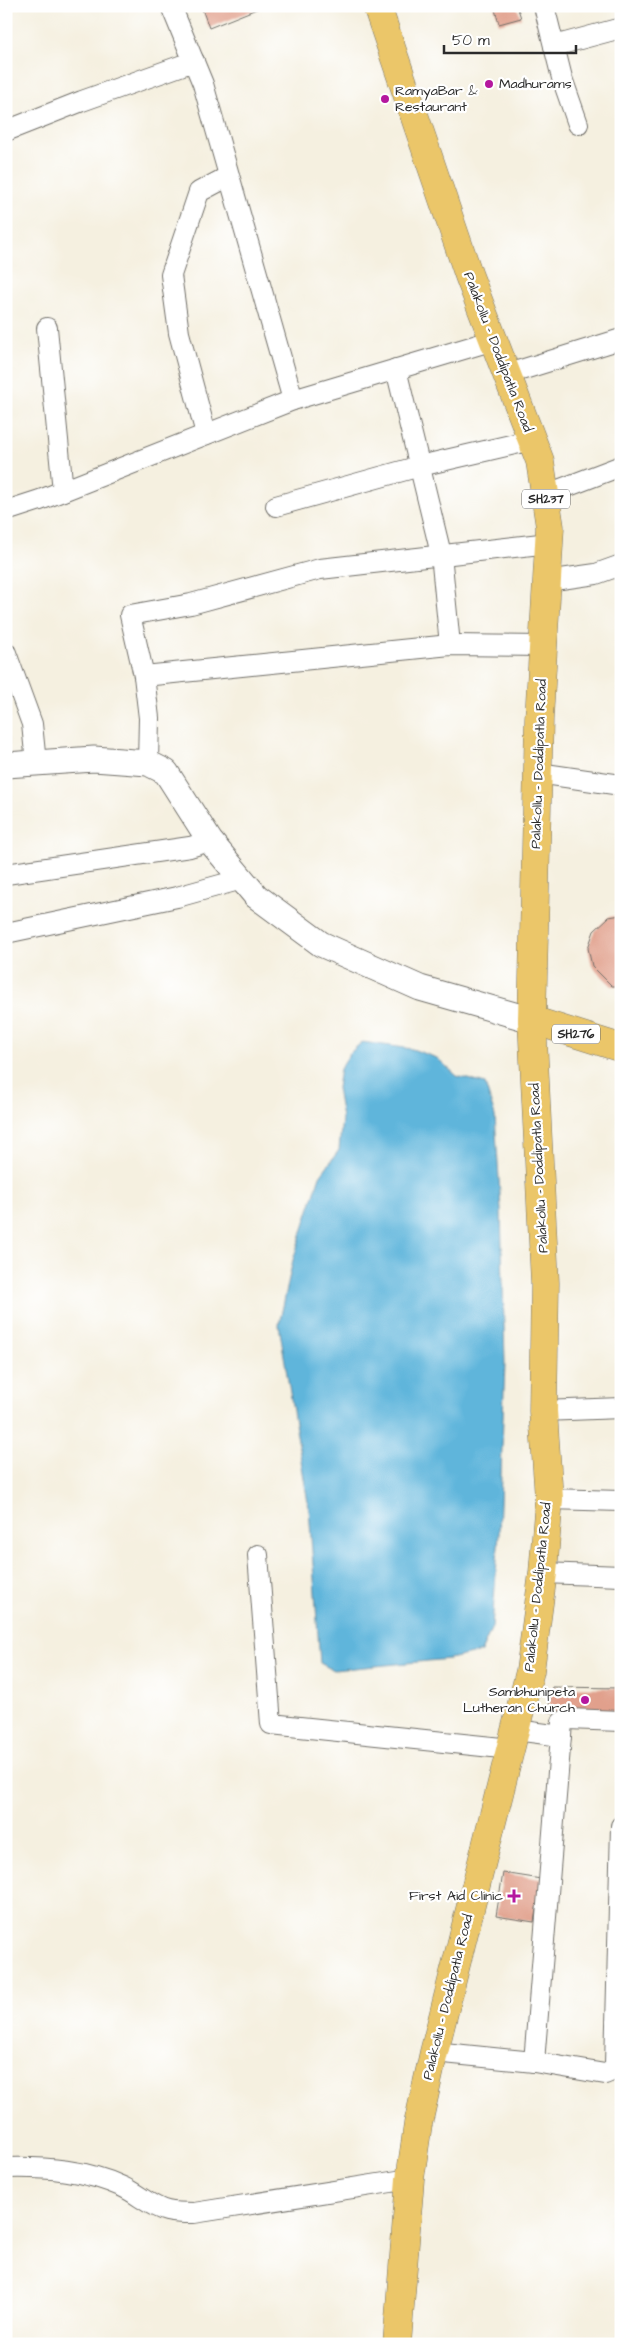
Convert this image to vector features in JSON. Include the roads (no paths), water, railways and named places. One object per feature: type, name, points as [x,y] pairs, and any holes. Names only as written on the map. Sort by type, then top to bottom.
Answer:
[{"type":"main road","name":"Palakollu - Doddipatla Road","points":[[377,6],[469,276],[540,461],[550,527],[538,773],[532,1020],[545,1283],[543,1411],[549,1499],[543,1573],[530,1672],[434,2052],[418,2124],[410,2179],[396,2344]]},
{"type":"main road","name":"SH276","points":[[532,1020],[621,1048]]},
{"type":"street","points":[[171,6],[203,84],[293,400]]},
{"type":"street","points":[[544,6],[562,78],[578,124]]},
{"type":"street","points":[[554,46],[621,28]]},
{"type":"street","points":[[6,131],[82,101],[194,62]]},
{"type":"street","points":[[206,434],[179,333],[171,275],[199,192],[229,176]]},
{"type":"street","points":[[47,328],[63,491]]},
{"type":"street","points":[[508,374],[621,339]]},
{"type":"street","points":[[6,511],[63,491],[293,400],[494,340]]},
{"type":"street","points":[[396,369],[441,554],[450,645]]},
{"type":"street","points":[[276,506],[420,466],[532,440]]},
{"type":"street","points":[[545,495],[621,466]]},
{"type":"street","points":[[148,763],[149,718],[144,676],[130,615],[191,604],[320,569],[549,543]]},
{"type":"street","points":[[547,581],[596,574],[621,565]]},
{"type":"street","points":[[144,676],[450,645],[543,646]]},
{"type":"street","points":[[6,653],[32,724],[36,763]]},
{"type":"street","points":[[6,765],[94,759],[148,763],[166,772],[210,841],[256,896],[321,944],[420,988],[532,1020]]},
{"type":"street","points":[[538,773],[621,785]]},
{"type":"street","points":[[6,874],[190,847],[210,841]]},
{"type":"street","points":[[6,933],[177,896],[242,879]]},
{"type":"street","points":[[543,1411],[621,1408]]},
{"type":"street","points":[[549,1499],[621,1501]]},
{"type":"street","points":[[258,1556],[271,1724],[514,1739],[561,1736]]},
{"type":"street","points":[[543,1573],[621,1576]]},
{"type":"street","points":[[534,2062],[561,1736],[564,1720],[621,1721]]},
{"type":"street","points":[[434,2052],[534,2062],[605,2074],[612,2071],[615,2065],[619,2007],[620,1836]]},
{"type":"street","points":[[6,2168],[44,2167],[89,2174],[124,2188],[144,2201],[167,2212],[194,2213],[410,2179]]},
{"type":"water","points":[[362,1042],[412,1049],[437,1058],[457,1076],[485,1084],[495,1116],[501,1210],[505,1362],[499,1533],[492,1627],[481,1652],[449,1659],[333,1670],[320,1663],[309,1509],[279,1325],[293,1260],[320,1176],[339,1150],[342,1118],[337,1088],[340,1069],[350,1053]]},
{"type":"place","name":"Madhurams","points":[[489,84]]},
{"type":"place","name":"RamyaBar & Restaurant","points":[[385,99]]},
{"type":"place","name":"Sambhunipeta Lutheran Church","points":[[585,1700]]},
{"type":"place","name":"First Aid Clinic","points":[[514,1896]]}]
